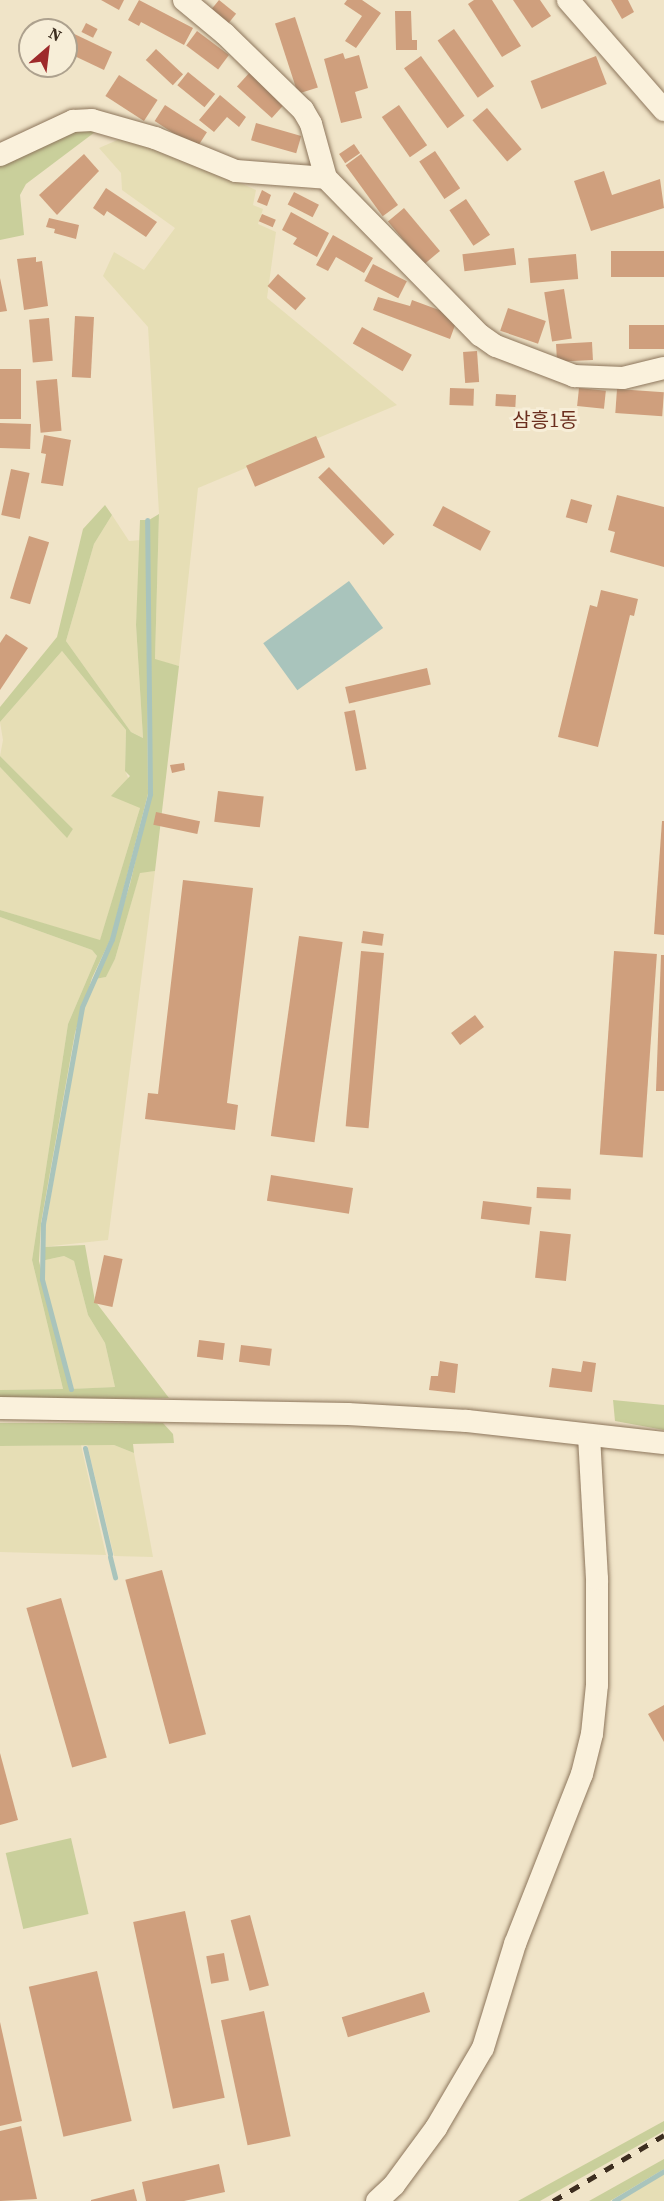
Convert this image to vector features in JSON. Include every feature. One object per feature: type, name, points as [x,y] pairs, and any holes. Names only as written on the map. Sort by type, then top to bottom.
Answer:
[{"type":"street","points":[[184,0],[225,34],[303,110],[311,124],[326,178],[344,200],[496,346],[549,368],[601,380],[664,368]]},
{"type":"street","points":[[568,0],[664,110]]},
{"type":"street","points":[[0,155],[73,121],[92,120],[155,138],[236,171],[326,178]]},
{"type":"street","points":[[0,1408],[348,1414],[467,1421],[664,1443]]},
{"type":"street","points":[[377,2201],[394,2185],[436,2128],[483,2048],[515,1944],[582,1774],[592,1734],[597,1686],[597,1579],[589,1435]]},
{"type":"shaded area","points":[[137,137],[256,190],[253,205],[263,209],[258,224],[276,232],[267,298],[397,405],[198,488],[179,666],[155,660],[159,513],[148,327],[103,276],[114,252],[144,270],[175,228],[122,190],[121,173],[99,148],[122,138]]},
{"type":"shaded area","points":[[112,515],[129,541],[141,540],[136,625],[143,738],[131,732],[66,641],[94,544]]},
{"type":"shaded area","points":[[62,651],[126,730],[125,770],[140,808],[100,941],[0,910],[0,767],[67,837],[73,829],[0,756],[3,740],[0,722]]},
{"type":"shaded area","points":[[155,871],[108,1240],[42,1247],[84,1008],[95,979],[106,977],[115,959],[140,872]]},
{"type":"shaded area","points":[[0,917],[92,950],[97,956],[68,1024],[32,1260],[63,1389],[0,1390]]},
{"type":"shaded area","points":[[64,1256],[74,1261],[88,1315],[105,1343],[115,1387],[73,1389],[43,1279],[41,1261]]},
{"type":"shaded area","points":[[87,1444],[114,1445],[134,1453],[153,1557],[114,1556]]},
{"type":"shaded area","points":[[81,1445],[106,1555],[0,1552],[0,1446]]},
{"type":"shaded area","points":[[664,2173],[664,2201],[618,2201]]},
{"type":"green space","points":[[73,126],[95,132],[26,184],[20,195],[24,235],[0,240],[0,162]]},
{"type":"green space","points":[[105,505],[112,515],[94,544],[66,641],[131,732],[143,738],[136,625],[140,520],[146,520],[148,794],[111,938],[92,978],[75,1033],[41,1223],[39,1261],[70,1389],[115,1387],[105,1343],[88,1315],[74,1261],[64,1256],[41,1261],[42,1247],[85,1245],[95,1301],[169,1398],[0,1400],[0,1390],[63,1389],[32,1260],[68,1024],[97,956],[92,950],[0,917],[0,910],[100,940],[140,808],[111,796],[130,776],[125,771],[126,730],[62,651],[0,722],[0,707],[57,637],[83,529]]},
{"type":"green space","points":[[159,514],[155,659],[179,666],[155,871],[140,873],[115,959],[106,977],[95,979],[109,950],[130,884],[151,794],[149,520]]},
{"type":"green space","points":[[0,756],[73,829],[67,838],[0,767]]},
{"type":"green space","points":[[613,1400],[664,1405],[664,1430],[615,1421]]},
{"type":"green space","points":[[0,1423],[163,1423],[173,1434],[174,1443],[133,1444],[134,1453],[114,1445],[0,1446]]},
{"type":"green space","points":[[71,1838],[89,1914],[23,1929],[6,1853]]},
{"type":"green space","points":[[664,2121],[664,2131],[540,2201],[518,2201]]},
{"type":"green space","points":[[664,2159],[664,2169],[610,2201],[589,2201]]},
{"type":"water","points":[[349,581],[383,628],[297,690],[263,643]]},
{"type":"building","points":[[101,0],[124,0],[119,10]]},
{"type":"building","points":[[139,0],[193,28],[184,45],[141,22],[139,26],[128,20]]},
{"type":"building","points":[[219,0],[236,14],[228,24],[211,10]]},
{"type":"building","points":[[347,0],[362,0],[381,13],[356,48],[345,41],[362,16],[344,4]]},
{"type":"building","points":[[474,0],[492,0],[521,46],[502,57],[468,4]]},
{"type":"building","points":[[513,0],[540,0],[551,16],[532,28]]},
{"type":"building","points":[[611,0],[628,0],[634,12],[622,19]]},
{"type":"building","points":[[395,11],[411,11],[412,40],[417,40],[417,50],[396,50]]},
{"type":"building","points":[[295,17],[318,87],[298,94],[275,23]]},
{"type":"building","points":[[86,23],[98,29],[93,38],[81,32]]},
{"type":"building","points":[[454,29],[494,86],[478,98],[438,40]]},
{"type":"building","points":[[197,31],[229,55],[218,69],[186,45]]},
{"type":"building","points":[[78,36],[112,52],[104,70],[78,58]]},
{"type":"building","points":[[156,49],[183,74],[173,85],[146,60]]},
{"type":"building","points":[[343,53],[345,59],[359,55],[368,88],[355,92],[362,118],[341,123],[324,59]]},
{"type":"building","points":[[421,56],[464,116],[448,128],[404,68]]},
{"type":"building","points":[[596,56],[607,84],[541,109],[531,81]]},
{"type":"building","points":[[251,71],[286,102],[272,118],[237,87]]},
{"type":"building","points":[[188,72],[215,94],[205,107],[177,85]]},
{"type":"building","points":[[119,75],[158,100],[144,121],[105,96]]},
{"type":"building","points":[[220,95],[246,117],[239,127],[227,117],[214,132],[199,120]]},
{"type":"building","points":[[165,105],[207,132],[197,148],[155,121]]},
{"type":"building","points":[[399,105],[427,145],[410,157],[382,117]]},
{"type":"building","points":[[487,108],[522,149],[507,162],[472,120]]},
{"type":"building","points":[[256,123],[301,136],[296,153],[251,140]]},
{"type":"building","points":[[354,144],[360,153],[345,163],[339,154]]},
{"type":"building","points":[[435,151],[460,188],[444,199],[419,162]]},
{"type":"building","points":[[84,154],[99,171],[57,215],[39,195]]},
{"type":"building","points":[[361,154],[398,205],[383,216],[346,165]]},
{"type":"building","points":[[604,171],[612,195],[660,179],[664,208],[591,231],[574,181]]},
{"type":"building","points":[[106,188],[157,222],[146,237],[107,211],[104,216],[93,208]]},
{"type":"building","points":[[262,190],[271,195],[267,206],[257,202]]},
{"type":"building","points":[[294,192],[319,205],[313,217],[288,204]]},
{"type":"building","points":[[466,199],[490,235],[473,246],[449,210]]},
{"type":"building","points":[[404,208],[440,251],[424,264],[388,221]]},
{"type":"building","points":[[291,212],[329,233],[317,257],[293,244],[297,238],[282,230]]},
{"type":"building","points":[[262,214],[276,220],[273,227],[259,221]]},
{"type":"building","points":[[49,218],[79,225],[76,239],[54,233],[55,229],[46,227]]},
{"type":"building","points":[[333,235],[373,258],[364,273],[336,257],[328,271],[316,265]]},
{"type":"building","points":[[514,248],[516,265],[464,271],[462,254]]},
{"type":"building","points":[[611,251],[664,251],[664,277],[611,277]]},
{"type":"building","points":[[576,254],[578,279],[530,283],[528,258]]},
{"type":"building","points":[[36,257],[36,262],[42,261],[48,306],[24,310],[17,259]]},
{"type":"building","points":[[373,264],[407,281],[398,298],[364,281]]},
{"type":"building","points":[[278,274],[306,298],[295,310],[268,286]]},
{"type":"building","points":[[0,278],[7,311],[0,312]]},
{"type":"building","points":[[564,289],[572,338],[552,342],[544,292]]},
{"type":"building","points":[[378,297],[410,306],[412,300],[458,317],[450,339],[373,310]]},
{"type":"building","points":[[508,308],[546,321],[538,344],[500,331]]},
{"type":"building","points":[[75,316],[94,317],[91,378],[72,377]]},
{"type":"building","points":[[49,318],[53,361],[33,363],[29,320]]},
{"type":"building","points":[[629,325],[664,325],[664,349],[629,349]]},
{"type":"building","points":[[362,327],[412,355],[403,371],[353,344]]},
{"type":"building","points":[[592,342],[593,360],[557,362],[556,344]]},
{"type":"building","points":[[477,351],[479,382],[465,383],[463,352]]},
{"type":"building","points":[[0,369],[21,369],[21,419],[0,419]]},
{"type":"building","points":[[57,379],[62,431],[41,433],[36,381]]},
{"type":"building","points":[[450,388],[474,389],[473,406],[449,405]]},
{"type":"building","points":[[579,388],[606,391],[604,409],[577,406]]},
{"type":"building","points":[[617,389],[664,392],[662,416],[615,413]]},
{"type":"building","points":[[496,394],[516,395],[515,407],[495,406]]},
{"type":"building","points":[[0,423],[31,424],[30,449],[0,448]]},
{"type":"building","points":[[44,435],[71,440],[63,486],[41,483],[46,454],[41,453]]},
{"type":"building","points":[[316,436],[325,457],[255,487],[246,466]]},
{"type":"building","points":[[329,467],[394,535],[384,545],[318,477]]},
{"type":"building","points":[[11,469],[30,473],[20,519],[1,515]]},
{"type":"building","points":[[617,495],[664,507],[664,567],[610,552],[615,532],[608,530]]},
{"type":"building","points":[[571,499],[592,505],[587,523],[566,517]]},
{"type":"building","points":[[443,506],[491,531],[480,551],[433,525]]},
{"type":"building","points":[[29,536],[49,542],[30,604],[10,598]]},
{"type":"building","points":[[601,590],[638,599],[634,616],[630,615],[598,747],[558,737],[590,605],[597,607]]},
{"type":"building","points":[[6,634],[28,648],[0,690],[0,643]]},
{"type":"building","points":[[427,668],[431,685],[349,703],[345,687]]},
{"type":"building","points":[[355,710],[366,769],[356,771],[344,712]]},
{"type":"building","points":[[184,763],[185,770],[172,773],[170,765]]},
{"type":"building","points":[[218,791],[264,797],[260,827],[214,822]]},
{"type":"building","points":[[156,812],[200,821],[197,834],[153,825]]},
{"type":"building","points":[[662,821],[664,821],[664,935],[654,934]]},
{"type":"building","points":[[183,880],[253,888],[227,1103],[238,1105],[235,1130],[145,1119],[148,1093],[158,1094]]},
{"type":"building","points":[[363,931],[384,934],[382,946],[361,943]]},
{"type":"building","points":[[299,936],[343,942],[314,1142],[271,1136]]},
{"type":"building","points":[[361,951],[384,953],[369,1128],[346,1126]]},
{"type":"building","points":[[614,951],[657,954],[643,1158],[600,1155]]},
{"type":"building","points":[[661,955],[664,955],[664,1091],[656,1091]]},
{"type":"building","points":[[475,1015],[484,1027],[460,1045],[451,1033]]},
{"type":"building","points":[[271,1175],[353,1188],[349,1214],[267,1201]]},
{"type":"building","points":[[537,1187],[571,1189],[570,1200],[536,1198]]},
{"type":"building","points":[[483,1201],[532,1207],[529,1225],[481,1219]]},
{"type":"building","points":[[540,1231],[571,1234],[566,1281],[535,1278]]},
{"type":"building","points":[[104,1255],[123,1259],[112,1307],[94,1303]]},
{"type":"building","points":[[199,1340],[225,1343],[223,1360],[197,1357]]},
{"type":"building","points":[[241,1345],[272,1349],[270,1366],[239,1362]]},
{"type":"building","points":[[440,1361],[458,1364],[455,1393],[429,1390],[431,1376],[438,1376]]},
{"type":"building","points":[[583,1361],[596,1363],[592,1392],[549,1387],[552,1368],[581,1372]]},
{"type":"building","points":[[162,1570],[206,1734],[169,1744],[125,1580]]},
{"type":"building","points":[[61,1598],[107,1758],[72,1767],[26,1608]]},
{"type":"building","points":[[664,1705],[664,1742],[648,1714]]},
{"type":"building","points":[[0,1753],[18,1820],[0,1825]]},
{"type":"building","points":[[185,1911],[225,2098],[173,2109],[133,1922]]},
{"type":"building","points":[[250,1915],[269,1986],[250,1991],[231,1920]]},
{"type":"building","points":[[224,1953],[229,1981],[211,1984],[206,1956]]},
{"type":"building","points":[[97,1971],[132,2121],[63,2137],[29,1987]]},
{"type":"building","points":[[424,1992],[430,2012],[348,2037],[342,2017]]},
{"type":"building","points":[[264,2011],[291,2136],[248,2145],[221,2020]]},
{"type":"building","points":[[0,2022],[22,2121],[0,2126]]},
{"type":"building","points":[[21,2126],[37,2199],[0,2201],[0,2131]]},
{"type":"building","points":[[219,2164],[225,2192],[184,2201],[146,2201],[142,2182]]},
{"type":"building","points":[[134,2189],[137,2201],[91,2201],[91,2200]]},
{"type":"waterway","points":[[71,1389],[42,1279],[43,1224],[82,1007],[112,939],[150,794],[147,520]]},
{"type":"waterway","points":[[85,1448],[110,1554]]},
{"type":"waterway","points":[[110,1557],[115,1577]]},
{"type":"waterway","points":[[614,2201],[664,2171]]},
{"type":"railway","points":[[553,2201],[664,2135]]},
{"type":"district","name":"삼흥1동","points":[[545,420]]}]
